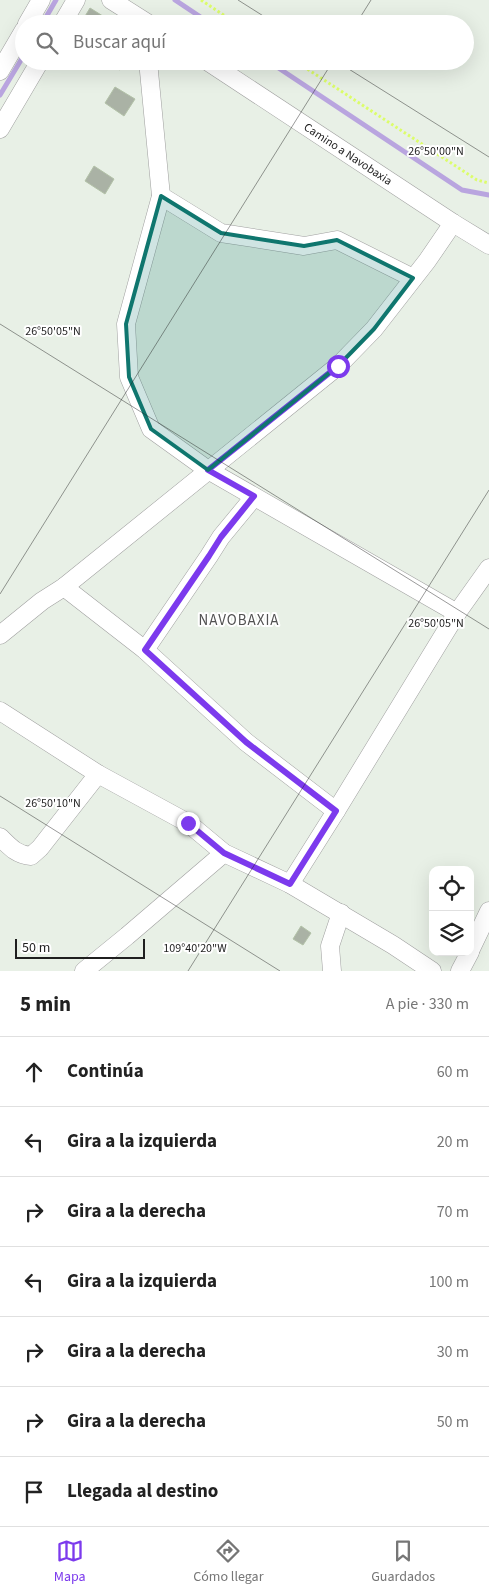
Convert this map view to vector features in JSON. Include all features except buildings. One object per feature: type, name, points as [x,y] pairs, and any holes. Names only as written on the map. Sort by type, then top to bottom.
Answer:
[{"type":"street","points":[[32,15],[41,0]]},
{"type":"street","points":[[67,15],[76,0]]},
{"type":"street","points":[[111,0],[134,15]]},
{"type":"street","points":[[0,72],[15,46]]},
{"type":"street","points":[[0,129],[35,70]]},
{"type":"street","points":[[149,70],[161,196],[126,324],[129,377],[151,429],[208,470],[457,613]]},
{"type":"street","name":"Camino a Navobaxia","points":[[221,70],[489,245]]},
{"type":"street","points":[[161,196],[220,233],[304,246],[337,240],[412,278]]},
{"type":"street","points":[[0,635],[42,601],[64,587],[338,366],[374,329],[427,261],[453,223]]},
{"type":"street","points":[[145,650],[221,537],[254,496]]},
{"type":"street","points":[[290,884],[457,613],[489,568]]},
{"type":"street","points":[[64,587],[145,650],[246,742],[336,811]]},
{"type":"street","points":[[0,711],[98,774],[188,823],[224,853],[290,884],[341,913],[432,971]]},
{"type":"street","points":[[0,837],[21,855],[31,856],[40,848],[98,774]]},
{"type":"street","points":[[84,971],[224,853]]},
{"type":"street","points":[[474,943],[489,911]]},
{"type":"street","points":[[332,971],[330,946],[341,913]]},
{"type":"street","points":[[460,971],[468,956]]},
{"type":"path","points":[[201,0],[224,15]]},
{"type":"path","points":[[309,70],[477,180],[489,184]]},
{"type":"highlighted area","points":[[161,196],[221,233],[304,246],[337,240],[413,278],[374,329],[338,366],[208,470],[151,429],[129,377],[126,324]]},
{"type":"waterway","points":[[47,15],[56,0]]},
{"type":"waterway","points":[[175,0],[198,15]]},
{"type":"waterway","points":[[0,95],[15,70]]},
{"type":"waterway","points":[[282,70],[462,190],[489,195]]},
{"type":"district","name":"NAVOBAXIA","points":[[239,620]]},
{"type":"route","points":[[188,823],[224,853],[290,884],[336,811],[246,742],[145,650],[221,537],[254,496],[208,470],[338,366]]}]
